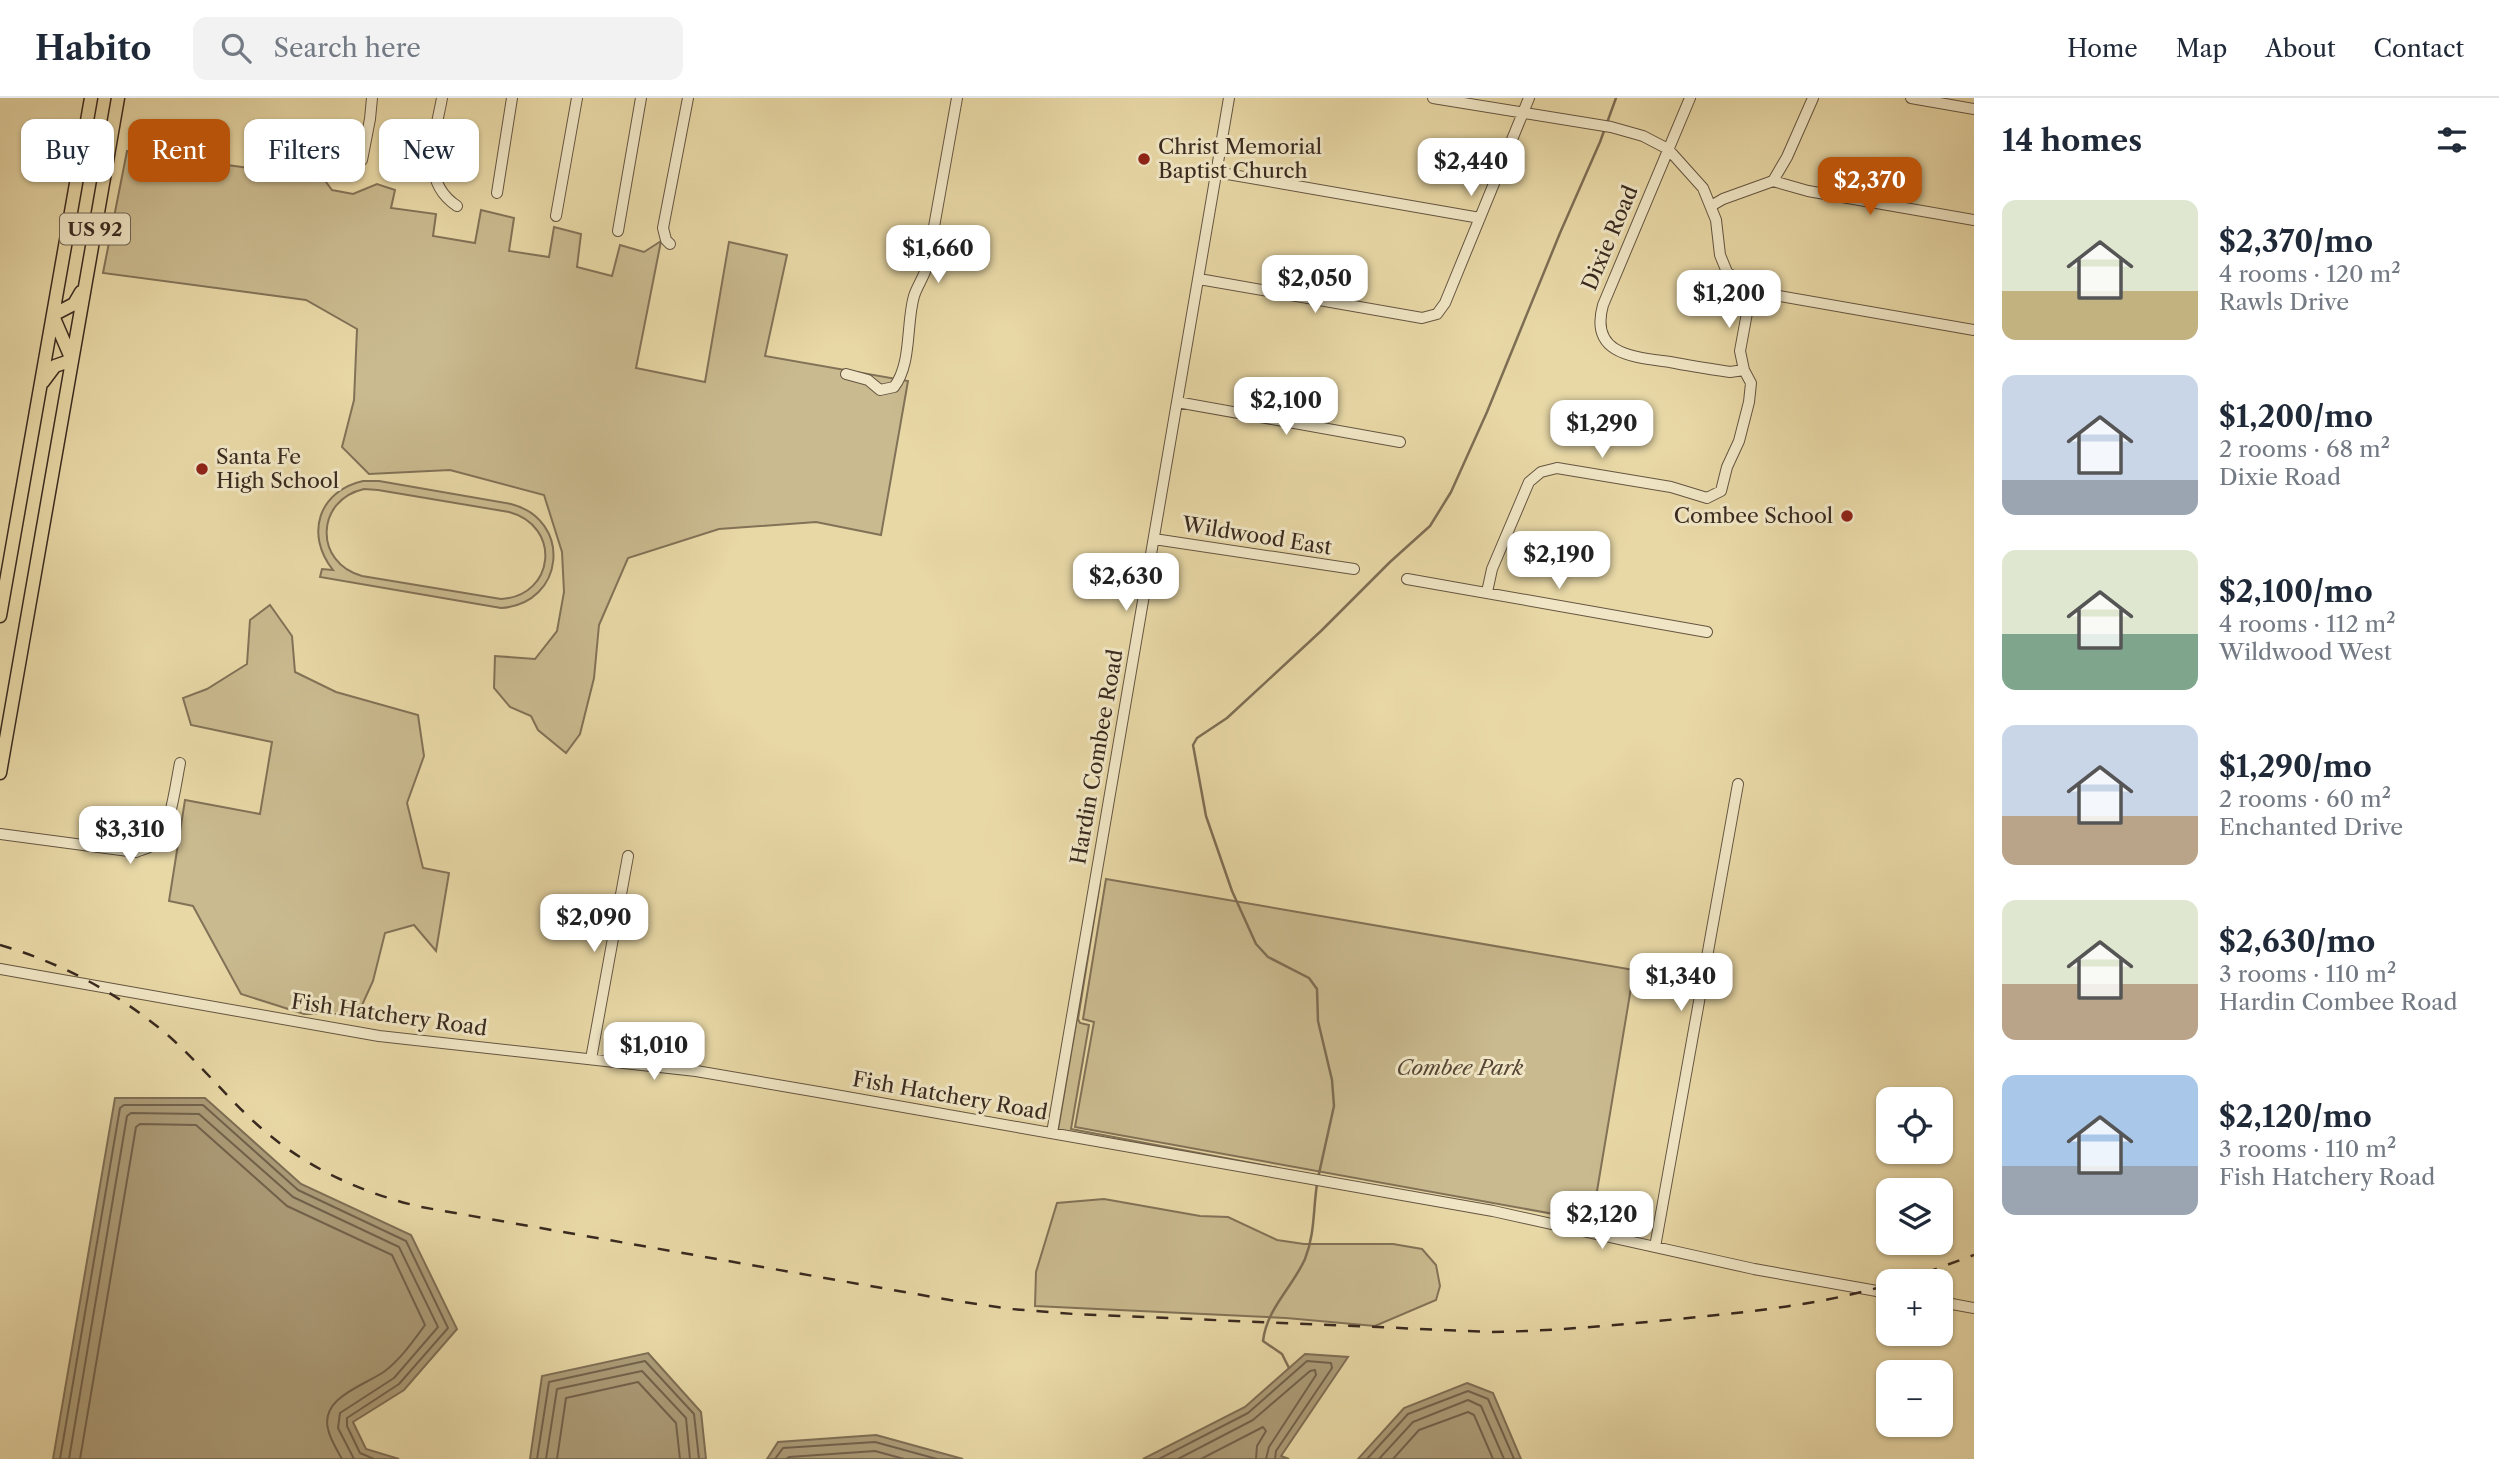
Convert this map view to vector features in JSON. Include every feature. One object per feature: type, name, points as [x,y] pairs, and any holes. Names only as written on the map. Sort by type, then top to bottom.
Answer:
[{"type":"main road","name":"US 92","points":[[0,616],[91,98]]},
{"type":"main road","name":"US 92","points":[[0,773],[118,98]]},
{"type":"main road","points":[[40,385],[55,366],[72,360],[52,316],[74,304],[86,281]]},
{"type":"street","points":[[365,145],[372,98]]},
{"type":"street","points":[[442,98],[432,148],[432,169],[438,187],[449,201],[457,206]]},
{"type":"street","points":[[497,193],[512,98]]},
{"type":"street","points":[[556,216],[577,98]]},
{"type":"street","points":[[618,231],[642,98]]},
{"type":"street","points":[[670,244],[663,228],[688,98]]},
{"type":"street","points":[[846,374],[868,380],[880,390],[894,387],[898,381],[909,338],[914,296],[924,279],[927,266],[957,98]]},
{"type":"street","name":"Hardin Combee Road","points":[[1052,1133],[1229,98]]},
{"type":"street","points":[[1433,98],[1606,126],[1643,136],[1668,149],[1698,179],[1716,220],[1723,264],[1733,278],[1751,291],[1974,330]]},
{"type":"street","points":[[1199,279],[1422,318],[1432,316],[1442,309],[1445,303],[1529,98]]},
{"type":"street","name":"Dixie Road","points":[[1690,98],[1603,305],[1600,324],[1602,333],[1612,347],[1628,356],[1730,372],[1744,370]]},
{"type":"street","points":[[1773,181],[1787,157],[1813,98]]},
{"type":"street","points":[[1912,98],[1974,109]]},
{"type":"street","points":[[1216,172],[1479,218]]},
{"type":"street","points":[[1711,206],[1773,181],[1808,191],[1974,220]]},
{"type":"street","points":[[1487,592],[1492,569],[1529,482],[1541,472],[1557,468],[1671,487],[1707,498],[1721,491],[1746,417],[1751,383],[1744,370],[1740,351],[1751,291]]},
{"type":"street","points":[[1177,402],[1400,442]]},
{"type":"street","name":"Wildwood East","points":[[1154,539],[1354,569]]},
{"type":"street","points":[[1407,579],[1707,632]]},
{"type":"street","points":[[0,834],[136,852],[152,846],[159,841],[166,828],[180,763]]},
{"type":"street","points":[[1655,1247],[1738,784]]},
{"type":"street","points":[[591,1059],[628,856]]},
{"type":"street","name":"Fish Hatchery Road","points":[[0,969],[379,1036],[696,1071],[1493,1211],[1754,1269],[1876,1291]]},
{"type":"street","points":[[1953,1304],[1974,1308]]},
{"type":"green space","points":[[127,151],[128,182],[230,182],[230,165],[244,167],[244,182],[326,182],[332,190],[353,194],[377,184],[395,190],[391,208],[436,214],[433,236],[475,243],[481,210],[514,218],[509,251],[549,257],[554,227],[581,234],[577,267],[612,276],[620,245],[644,252],[661,241],[636,368],[705,382],[729,242],[787,255],[765,356],[908,381],[881,535],[816,522],[719,529],[628,558],[599,625],[594,678],[580,734],[566,753],[538,730],[531,716],[510,707],[494,688],[495,656],[535,659],[557,631],[564,592],[562,552],[544,495],[450,470],[369,474],[342,447],[354,400],[357,329],[306,300],[103,273]]},
{"type":"green space","points":[[363,481],[379,481],[511,504],[531,513],[545,526],[552,543],[553,561],[549,578],[538,592],[522,603],[501,608],[320,577],[322,569],[333,570],[324,557],[320,543],[318,529],[321,516],[326,504],[335,494]],"holes":[[[364,489],[509,512],[526,520],[538,531],[544,545],[545,560],[541,574],[532,586],[519,595],[501,599],[362,576],[346,569],[335,558],[329,546],[329,518],[336,505],[348,495]]]},
{"type":"green space","points":[[270,605],[292,636],[295,672],[336,692],[418,715],[424,756],[407,803],[423,868],[449,873],[436,951],[414,925],[385,933],[373,981],[358,1014],[304,1014],[241,994],[193,906],[169,901],[185,800],[260,814],[272,742],[191,725],[183,698],[207,689],[247,664],[250,620]]},
{"type":"green space","name":"Combee Park","points":[[1106,879],[1634,970],[1592,1221],[1075,1127],[1094,1022],[1083,1019]]},
{"type":"green space","points":[[1100,883],[1078,1019],[1080,1023],[1089,1025],[1071,1129],[1278,1168],[1058,1130]]},
{"type":"green space","points":[[1104,1199],[1200,1216],[1228,1217],[1277,1240],[1304,1244],[1393,1244],[1422,1249],[1436,1265],[1440,1286],[1436,1300],[1375,1326],[1286,1318],[1035,1306],[1036,1272],[1057,1203]]},
{"type":"water","points":[[115,1098],[205,1098],[301,1184],[411,1235],[457,1329],[404,1390],[353,1422],[366,1449],[399,1459],[53,1459]]},
{"type":"water","points":[[648,1353],[701,1412],[706,1459],[530,1459],[542,1376]]},
{"type":"water","points":[[1305,1354],[1348,1357],[1281,1456],[1289,1459],[1143,1459],[1245,1407]]},
{"type":"water","points":[[1467,1383],[1493,1393],[1521,1459],[1358,1459],[1404,1408]]},
{"type":"water","points":[[876,1435],[963,1459],[767,1459],[778,1442]]},
{"type":"waterway","points":[[1318,1178],[1334,1106],[1332,1080],[1318,1021],[1317,989],[1309,978],[1268,957],[1256,944],[1232,891],[1206,816],[1193,745],[1197,738],[1227,718],[1430,526],[1451,492],[1487,412],[1616,98]]},
{"type":"waterway","points":[[1289,1368],[1282,1354],[1263,1341],[1269,1318],[1305,1259],[1312,1231],[1317,1184]]},
{"type":"railway","points":[[0,945],[46,961],[90,982],[152,1022],[261,1128],[316,1167],[357,1186],[421,1207],[950,1300],[1074,1314],[1492,1332],[1562,1329],[1705,1316],[1810,1303],[1876,1288]]},
{"type":"railway","points":[[1936,1269],[1974,1255]]},
{"type":"place","name":"Christ Memorial Baptist Church","points":[[1144,159]]},
{"type":"place","name":"Santa Fe High School","points":[[202,469]]},
{"type":"place","name":"Combee School","points":[[1847,516]]}]
